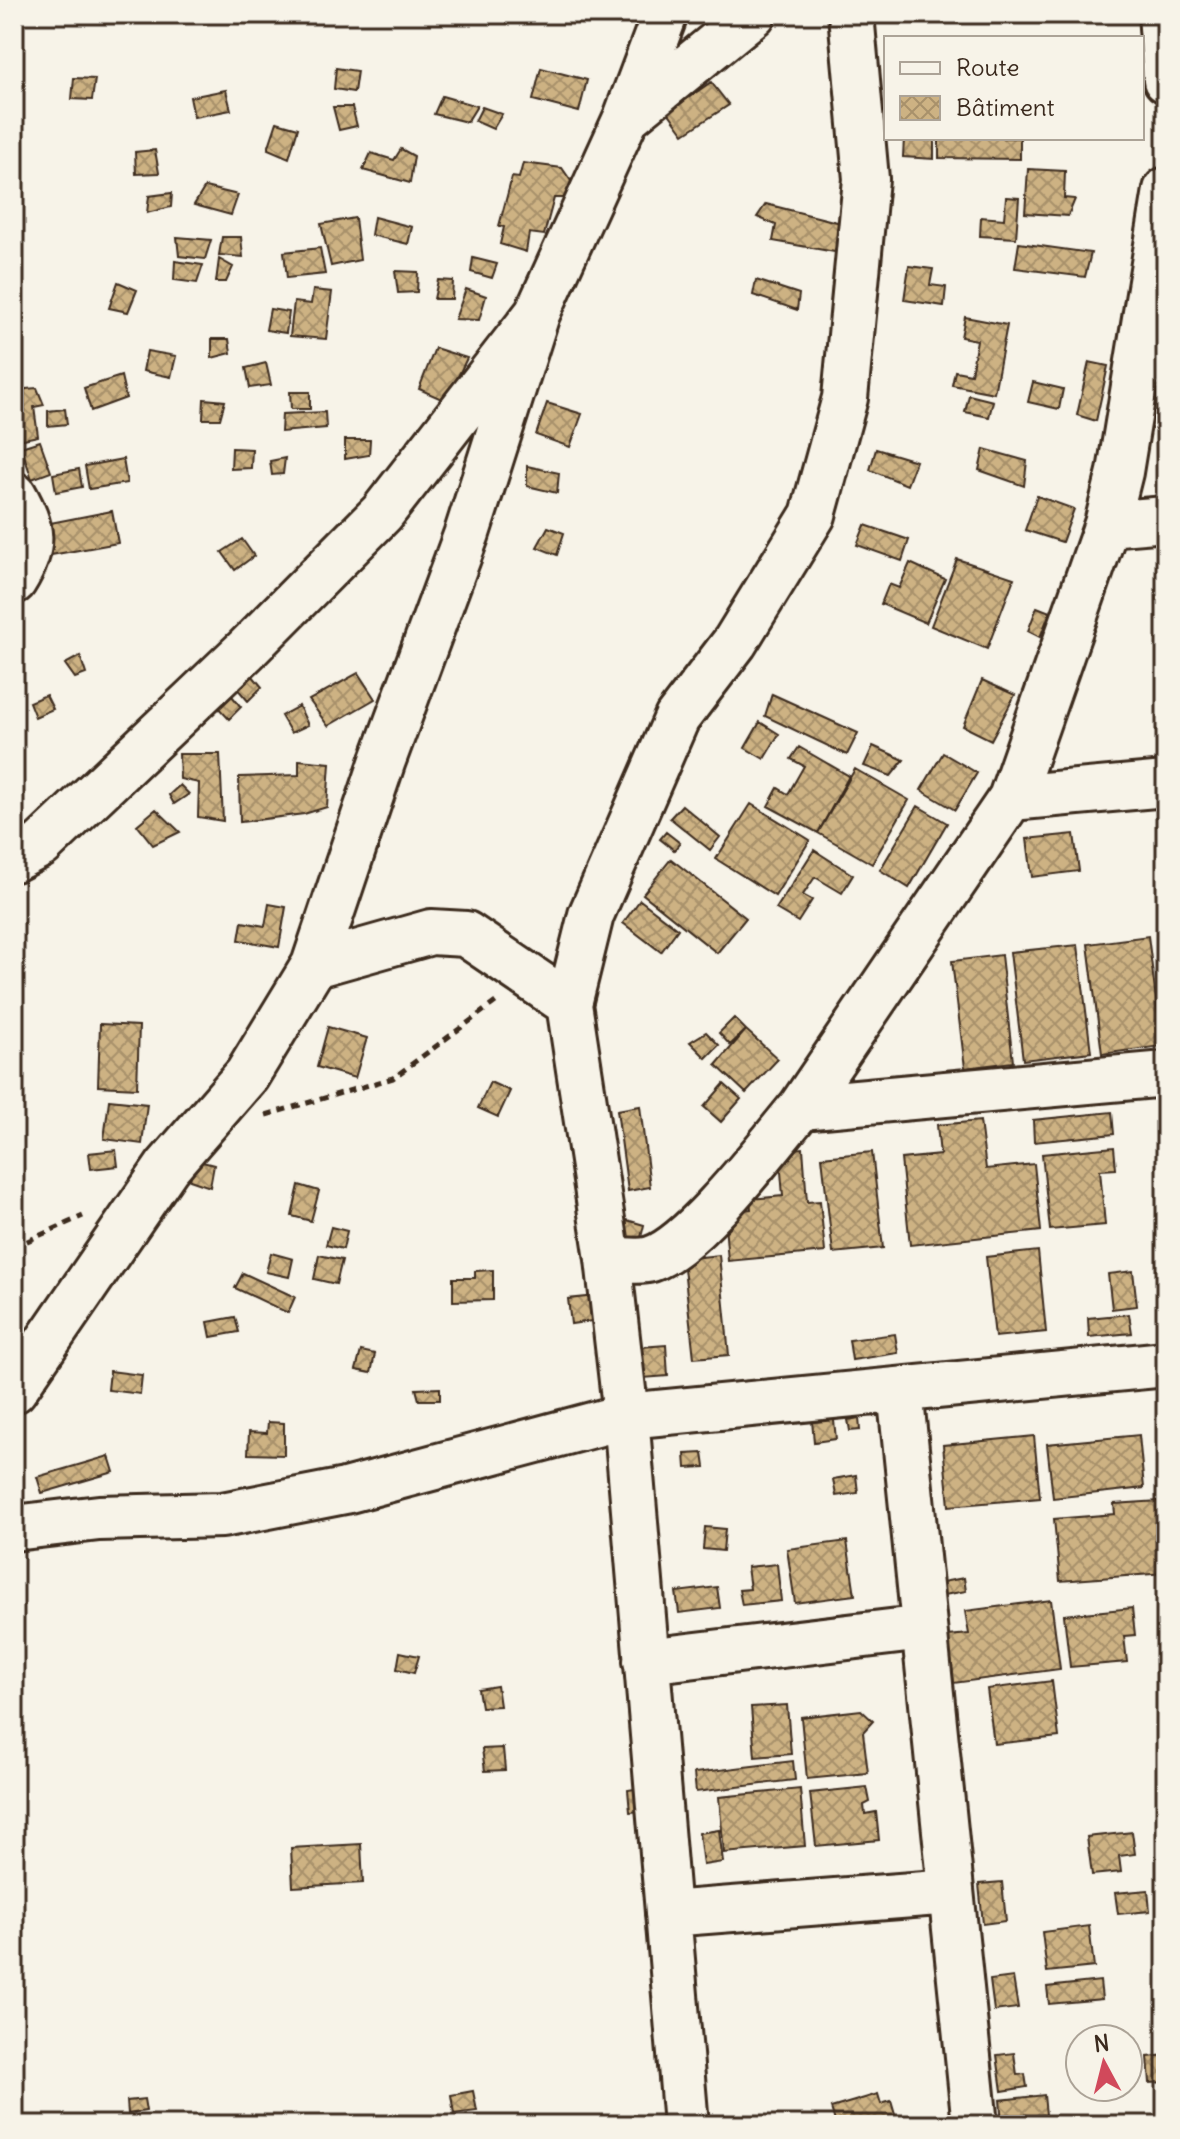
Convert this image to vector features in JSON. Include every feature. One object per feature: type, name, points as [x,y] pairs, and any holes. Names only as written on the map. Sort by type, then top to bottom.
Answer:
[{"type":"street","points":[[14,1390],[167,1167],[247,1075],[314,965],[383,760],[467,533],[537,314],[626,118],[665,14]]},
{"type":"street","points":[[626,118],[753,14]]},
{"type":"street","points":[[686,2125],[626,1416],[608,1259],[569,1004],[591,915],[677,718],[735,642],[813,515],[845,398],[866,179],[851,14]]},
{"type":"street","points":[[1161,14],[1166,80]]},
{"type":"street","points":[[608,1259],[647,1260],[667,1252],[689,1236],[801,1107],[1011,798],[1107,524],[1120,472],[1166,190]]},
{"type":"street","points":[[23,859],[246,650],[382,513],[537,314]]},
{"type":"street","points":[[14,495],[29,521],[31,541],[14,581]]},
{"type":"street","points":[[1107,524],[1166,519]]},
{"type":"street","points":[[1011,798],[1166,784]]},
{"type":"street","points":[[314,965],[431,932],[466,934],[569,1004]]},
{"type":"street","points":[[801,1107],[1166,1074]]},
{"type":"street","points":[[14,1528],[99,1518],[222,1515],[345,1491],[626,1416],[1166,1365]]},
{"type":"street","points":[[900,1390],[975,2125]]},
{"type":"street","points":[[646,1661],[924,1628]]},
{"type":"street","points":[[668,1914],[951,1892]]},
{"type":"path","points":[[261,1117],[393,1078],[530,977]]},
{"type":"path","points":[[14,1247],[90,1213]]},
{"type":"building","points":[[336,68],[357,71],[354,92],[334,89]]},
{"type":"building","points":[[541,68],[587,80],[579,112],[533,100]]},
{"type":"building","points":[[74,78],[95,79],[92,100],[72,99]]},
{"type":"building","points":[[711,82],[729,105],[684,134],[668,112]]},
{"type":"building","points":[[226,90],[231,110],[194,117],[190,97]]},
{"type":"building","points":[[442,96],[477,106],[467,122],[434,114]]},
{"type":"building","points":[[333,107],[352,107],[357,126],[339,130]]},
{"type":"building","points":[[482,107],[502,114],[493,129],[475,121]]},
{"type":"building","points":[[277,122],[298,128],[289,158],[268,149]]},
{"type":"building","points":[[904,140],[934,140],[934,159],[903,157]]},
{"type":"building","points":[[939,140],[1020,140],[1020,159],[939,158]]},
{"type":"building","points":[[401,149],[414,156],[410,183],[363,170],[371,153],[394,160]]},
{"type":"building","points":[[155,150],[159,173],[136,174],[135,152]]},
{"type":"building","points":[[523,163],[562,168],[573,184],[568,198],[554,198],[544,235],[529,233],[526,252],[500,244],[504,227],[499,226],[512,177],[519,178]]},
{"type":"building","points":[[1028,169],[1065,171],[1064,198],[1075,199],[1068,216],[1025,213]]},
{"type":"building","points":[[205,187],[238,195],[231,215],[194,205]]},
{"type":"building","points":[[172,193],[171,207],[147,213],[149,196]]},
{"type":"building","points":[[1006,197],[1019,198],[1016,238],[980,236],[981,217],[1004,219]]},
{"type":"building","points":[[766,204],[849,225],[845,240],[838,238],[835,252],[773,241],[776,225],[757,217]]},
{"type":"building","points":[[374,217],[412,227],[408,244],[371,235]]},
{"type":"building","points":[[355,218],[360,260],[331,266],[321,224]]},
{"type":"building","points":[[177,237],[211,240],[205,259],[179,256]]},
{"type":"building","points":[[222,237],[241,237],[243,257],[219,255]]},
{"type":"building","points":[[1019,243],[1091,253],[1085,277],[1015,268]]},
{"type":"building","points":[[320,248],[325,274],[287,278],[284,252]]},
{"type":"building","points":[[473,258],[497,264],[492,278],[471,272]]},
{"type":"building","points":[[219,259],[233,267],[226,282],[216,282]]},
{"type":"building","points":[[175,261],[203,265],[197,283],[174,280]]},
{"type":"building","points":[[909,266],[933,269],[930,285],[946,287],[944,306],[904,300]]},
{"type":"building","points":[[395,271],[418,272],[417,292],[398,293]]},
{"type":"building","points":[[438,280],[453,281],[452,299],[434,299]]},
{"type":"building","points":[[756,280],[799,294],[797,310],[753,295]]},
{"type":"building","points":[[118,282],[137,290],[128,312],[109,308]]},
{"type":"building","points":[[466,289],[486,296],[479,320],[455,319]]},
{"type":"building","points":[[313,290],[332,292],[326,339],[290,336],[294,302],[311,304]]},
{"type":"building","points":[[270,309],[289,312],[286,333],[266,330]]},
{"type":"building","points":[[965,317],[1007,325],[994,393],[952,385],[955,371],[971,374],[977,340],[961,337]]},
{"type":"building","points":[[212,339],[229,339],[231,353],[212,358]]},
{"type":"building","points":[[435,348],[467,358],[446,401],[419,389]]},
{"type":"building","points":[[147,351],[176,356],[171,377],[143,371]]},
{"type":"building","points":[[1089,362],[1108,366],[1096,421],[1077,415]]},
{"type":"building","points":[[266,363],[271,385],[250,388],[246,368]]},
{"type":"building","points":[[121,376],[126,398],[91,411],[84,388]]},
{"type":"building","points":[[1033,382],[1063,389],[1059,409],[1028,402]]},
{"type":"building","points":[[37,388],[44,405],[34,407],[38,436],[19,440],[14,390]]},
{"type":"building","points":[[290,392],[310,392],[310,409],[291,409]]},
{"type":"building","points":[[969,395],[993,401],[989,417],[965,412]]},
{"type":"building","points":[[204,399],[225,401],[220,419],[203,419]]},
{"type":"building","points":[[547,403],[582,414],[570,447],[536,435]]},
{"type":"building","points":[[65,409],[67,424],[48,426],[48,411]]},
{"type":"building","points":[[325,412],[326,428],[281,432],[282,414]]},
{"type":"building","points":[[345,440],[370,440],[369,455],[345,459]]},
{"type":"building","points":[[40,441],[51,472],[32,479],[21,447]]},
{"type":"building","points":[[232,448],[252,449],[251,468],[231,469]]},
{"type":"building","points":[[876,449],[916,461],[907,485],[870,470]]},
{"type":"building","points":[[984,449],[1027,461],[1024,486],[979,470]]},
{"type":"building","points":[[285,458],[283,474],[272,475],[270,461]]},
{"type":"building","points":[[123,459],[127,483],[89,489],[85,466]]},
{"type":"building","points":[[527,466],[559,473],[557,493],[527,486]]},
{"type":"building","points":[[79,469],[82,487],[56,492],[53,474]]},
{"type":"building","points":[[1037,496],[1074,509],[1062,542],[1025,530]]},
{"type":"building","points":[[112,511],[118,543],[51,555],[45,524]]},
{"type":"building","points":[[865,525],[909,540],[902,561],[857,545]]},
{"type":"building","points":[[548,527],[564,533],[557,555],[537,547]]},
{"type":"building","points":[[242,539],[254,556],[235,570],[222,552]]},
{"type":"building","points":[[957,559],[1014,578],[987,649],[931,626]]},
{"type":"building","points":[[910,563],[945,579],[926,623],[881,604],[889,584],[899,588]]},
{"type":"building","points":[[1037,607],[1050,612],[1040,637],[1028,631]]},
{"type":"building","points":[[80,656],[86,674],[75,678],[65,664]]},
{"type":"building","points":[[358,673],[375,699],[328,726],[309,700]]},
{"type":"building","points":[[252,675],[262,687],[248,701],[237,688]]},
{"type":"building","points":[[982,680],[1015,695],[991,740],[963,726]]},
{"type":"building","points":[[228,691],[241,707],[229,719],[213,702]]},
{"type":"building","points":[[772,694],[858,733],[847,755],[765,716]]},
{"type":"building","points":[[46,695],[53,709],[35,717],[29,702]]},
{"type":"building","points":[[299,706],[308,725],[291,733],[281,716]]},
{"type":"building","points":[[760,722],[779,734],[764,759],[745,748]]},
{"type":"building","points":[[873,746],[904,760],[891,776],[864,766]]},
{"type":"building","points":[[799,747],[849,776],[818,833],[768,806],[778,788],[788,794],[804,766],[791,759]]},
{"type":"building","points":[[943,753],[977,773],[955,810],[921,790]]},
{"type":"building","points":[[179,754],[220,754],[223,821],[198,817],[199,783],[180,779]]},
{"type":"building","points":[[299,760],[330,763],[327,807],[304,814],[240,822],[239,777],[299,775]]},
{"type":"building","points":[[855,769],[909,800],[872,864],[818,833]]},
{"type":"building","points":[[180,785],[189,794],[174,804],[169,795]]},
{"type":"building","points":[[751,804],[810,840],[775,896],[716,859]]},
{"type":"building","points":[[682,805],[720,837],[710,850],[670,818]]},
{"type":"building","points":[[918,806],[947,823],[909,888],[880,870]]},
{"type":"building","points":[[156,809],[180,832],[153,845],[137,825]]},
{"type":"building","points":[[666,832],[680,843],[674,850],[660,839]]},
{"type":"building","points":[[1074,834],[1079,871],[1032,877],[1027,839]]},
{"type":"building","points":[[814,850],[853,875],[842,893],[815,877],[803,895],[812,900],[798,922],[776,909]]},
{"type":"building","points":[[671,859],[746,918],[717,953],[643,894]]},
{"type":"building","points":[[640,900],[678,929],[661,952],[623,923]]},
{"type":"building","points":[[269,904],[286,907],[279,947],[239,940],[242,922],[265,926]]},
{"type":"building","points":[[1148,936],[1162,1046],[1102,1054],[1088,944]]},
{"type":"building","points":[[1161,936],[1166,936],[1166,981]]},
{"type":"building","points":[[1078,945],[1091,1052],[1023,1060],[1010,952]]},
{"type":"building","points":[[1001,955],[1013,1062],[965,1068],[952,961]]},
{"type":"building","points":[[734,1018],[746,1030],[730,1045],[719,1033]]},
{"type":"building","points":[[100,1024],[139,1026],[137,1088],[98,1086]]},
{"type":"building","points":[[328,1027],[367,1038],[355,1078],[317,1067]]},
{"type":"building","points":[[746,1030],[778,1059],[746,1093],[716,1065]]},
{"type":"building","points":[[706,1032],[719,1045],[706,1058],[690,1042]]},
{"type":"building","points":[[490,1082],[510,1091],[498,1117],[478,1108]]},
{"type":"building","points":[[724,1084],[741,1099],[721,1122],[704,1107]]},
{"type":"building","points":[[109,1100],[147,1104],[142,1144],[104,1139]]},
{"type":"building","points":[[640,1106],[650,1187],[628,1191],[617,1110]]},
{"type":"building","points":[[1112,1112],[1114,1134],[1034,1142],[1033,1120]]},
{"type":"building","points":[[980,1121],[986,1169],[1034,1164],[1041,1231],[910,1245],[901,1159],[940,1155],[937,1125]]},
{"type":"building","points":[[1114,1147],[1116,1169],[1100,1170],[1105,1225],[1050,1230],[1042,1154]]},
{"type":"building","points":[[803,1148],[807,1202],[820,1201],[825,1252],[728,1261],[724,1212],[751,1209],[750,1199],[783,1196],[780,1159],[787,1150]]},
{"type":"building","points":[[116,1150],[118,1166],[91,1169],[89,1153]]},
{"type":"building","points":[[872,1152],[883,1248],[833,1253],[822,1157]]},
{"type":"building","points":[[195,1160],[214,1165],[210,1187],[190,1180]]},
{"type":"building","points":[[299,1185],[319,1191],[311,1221],[292,1216]]},
{"type":"building","points":[[627,1220],[644,1225],[638,1250],[620,1245]]},
{"type":"building","points":[[331,1227],[347,1231],[343,1249],[326,1245]]},
{"type":"building","points":[[1038,1251],[1046,1332],[995,1337],[986,1257]]},
{"type":"building","points":[[271,1253],[293,1259],[289,1277],[266,1272]]},
{"type":"building","points":[[319,1255],[342,1260],[336,1284],[314,1279]]},
{"type":"building","points":[[719,1255],[729,1355],[694,1358],[683,1259]]},
{"type":"building","points":[[493,1270],[493,1300],[453,1301],[453,1278],[475,1278],[475,1271]]},
{"type":"building","points":[[1133,1271],[1137,1306],[1112,1309],[1108,1274]]},
{"type":"building","points":[[243,1273],[295,1297],[288,1313],[235,1288]]},
{"type":"building","points":[[596,1296],[599,1320],[571,1324],[568,1299]]},
{"type":"building","points":[[1129,1314],[1132,1333],[1089,1337],[1088,1318]]},
{"type":"building","points":[[235,1317],[239,1332],[211,1337],[208,1322]]},
{"type":"building","points":[[895,1334],[898,1353],[852,1360],[849,1340]]},
{"type":"building","points":[[666,1345],[668,1376],[643,1378],[641,1347]]},
{"type":"building","points":[[361,1351],[375,1354],[371,1373],[356,1370]]},
{"type":"building","points":[[110,1371],[142,1375],[140,1394],[108,1390]]},
{"type":"building","points":[[440,1388],[440,1400],[419,1400],[416,1389]]},
{"type":"building","points":[[832,1402],[836,1439],[814,1442],[812,1421],[794,1423],[793,1406]]},
{"type":"building","points":[[859,1418],[860,1430],[850,1431],[848,1420]]},
{"type":"building","points":[[268,1422],[284,1423],[284,1455],[248,1454],[249,1432],[267,1433]]},
{"type":"building","points":[[1139,1435],[1144,1488],[1053,1498],[1047,1444]]},
{"type":"building","points":[[1034,1436],[1040,1498],[949,1506],[943,1445]]},
{"type":"building","points":[[703,1453],[705,1467],[686,1468],[685,1454]]},
{"type":"building","points":[[109,1456],[114,1472],[42,1493],[37,1477]]},
{"type":"building","points":[[856,1475],[858,1493],[836,1496],[833,1479]]},
{"type":"building","points":[[1159,1501],[1165,1573],[1060,1581],[1054,1519],[1115,1514],[1114,1504]]},
{"type":"building","points":[[705,1527],[725,1529],[723,1551],[703,1549]]},
{"type":"building","points":[[847,1541],[855,1595],[795,1603],[787,1549]]},
{"type":"building","points":[[777,1564],[781,1601],[742,1605],[739,1590],[750,1589],[747,1567]]},
{"type":"building","points":[[964,1578],[966,1591],[944,1595],[942,1582]]},
{"type":"building","points":[[717,1587],[720,1608],[679,1613],[676,1592]]},
{"type":"building","points":[[1051,1600],[1060,1669],[954,1683],[948,1636],[969,1634],[965,1611]]},
{"type":"building","points":[[1132,1608],[1135,1635],[1124,1636],[1127,1662],[1070,1667],[1064,1615]]},
{"type":"building","points":[[400,1652],[419,1656],[414,1673],[397,1669]]},
{"type":"building","points":[[1052,1681],[1059,1737],[994,1744],[987,1689]]},
{"type":"building","points":[[497,1686],[500,1706],[481,1707],[478,1689]]},
{"type":"building","points":[[787,1705],[791,1754],[755,1757],[751,1707]]},
{"type":"building","points":[[861,1710],[873,1721],[863,1732],[868,1773],[807,1779],[801,1717]]},
{"type":"building","points":[[503,1748],[505,1770],[485,1771],[482,1749]]},
{"type":"building","points":[[793,1761],[795,1780],[696,1792],[694,1773]]},
{"type":"building","points":[[867,1787],[870,1802],[864,1805],[865,1814],[876,1812],[879,1840],[816,1846],[810,1793]]},
{"type":"building","points":[[641,1788],[643,1811],[630,1812],[628,1790]]},
{"type":"building","points":[[800,1789],[805,1846],[724,1853],[719,1797]]},
{"type":"building","points":[[719,1830],[723,1862],[703,1865],[699,1833]]},
{"type":"building","points":[[1132,1832],[1135,1854],[1119,1856],[1121,1872],[1092,1875],[1087,1837]]},
{"type":"building","points":[[361,1844],[363,1883],[293,1887],[291,1848]]},
{"type":"building","points":[[1002,1882],[1006,1921],[983,1924],[979,1884]]},
{"type":"building","points":[[1148,1890],[1150,1911],[1118,1914],[1115,1893]]},
{"type":"building","points":[[1089,1926],[1094,1967],[1047,1972],[1042,1932]]},
{"type":"building","points":[[1013,1977],[1018,2008],[994,2011],[990,1980]]},
{"type":"building","points":[[1100,1981],[1102,1999],[1049,2004],[1047,1987]]},
{"type":"building","points":[[1014,2053],[1017,2075],[1025,2074],[1027,2087],[1002,2091],[997,2055]]},
{"type":"building","points":[[1166,2055],[1166,2082],[1150,2083],[1148,2057]]},
{"type":"building","points":[[473,2091],[477,2111],[454,2114],[451,2095]]},
{"type":"building","points":[[878,2094],[881,2104],[891,2101],[898,2125],[836,2125],[831,2108]]},
{"type":"building","points":[[1044,2095],[1046,2115],[1037,2116],[1038,2125],[1002,2125],[1000,2100]]},
{"type":"building","points":[[144,2099],[146,2111],[128,2114],[127,2101]]}]
